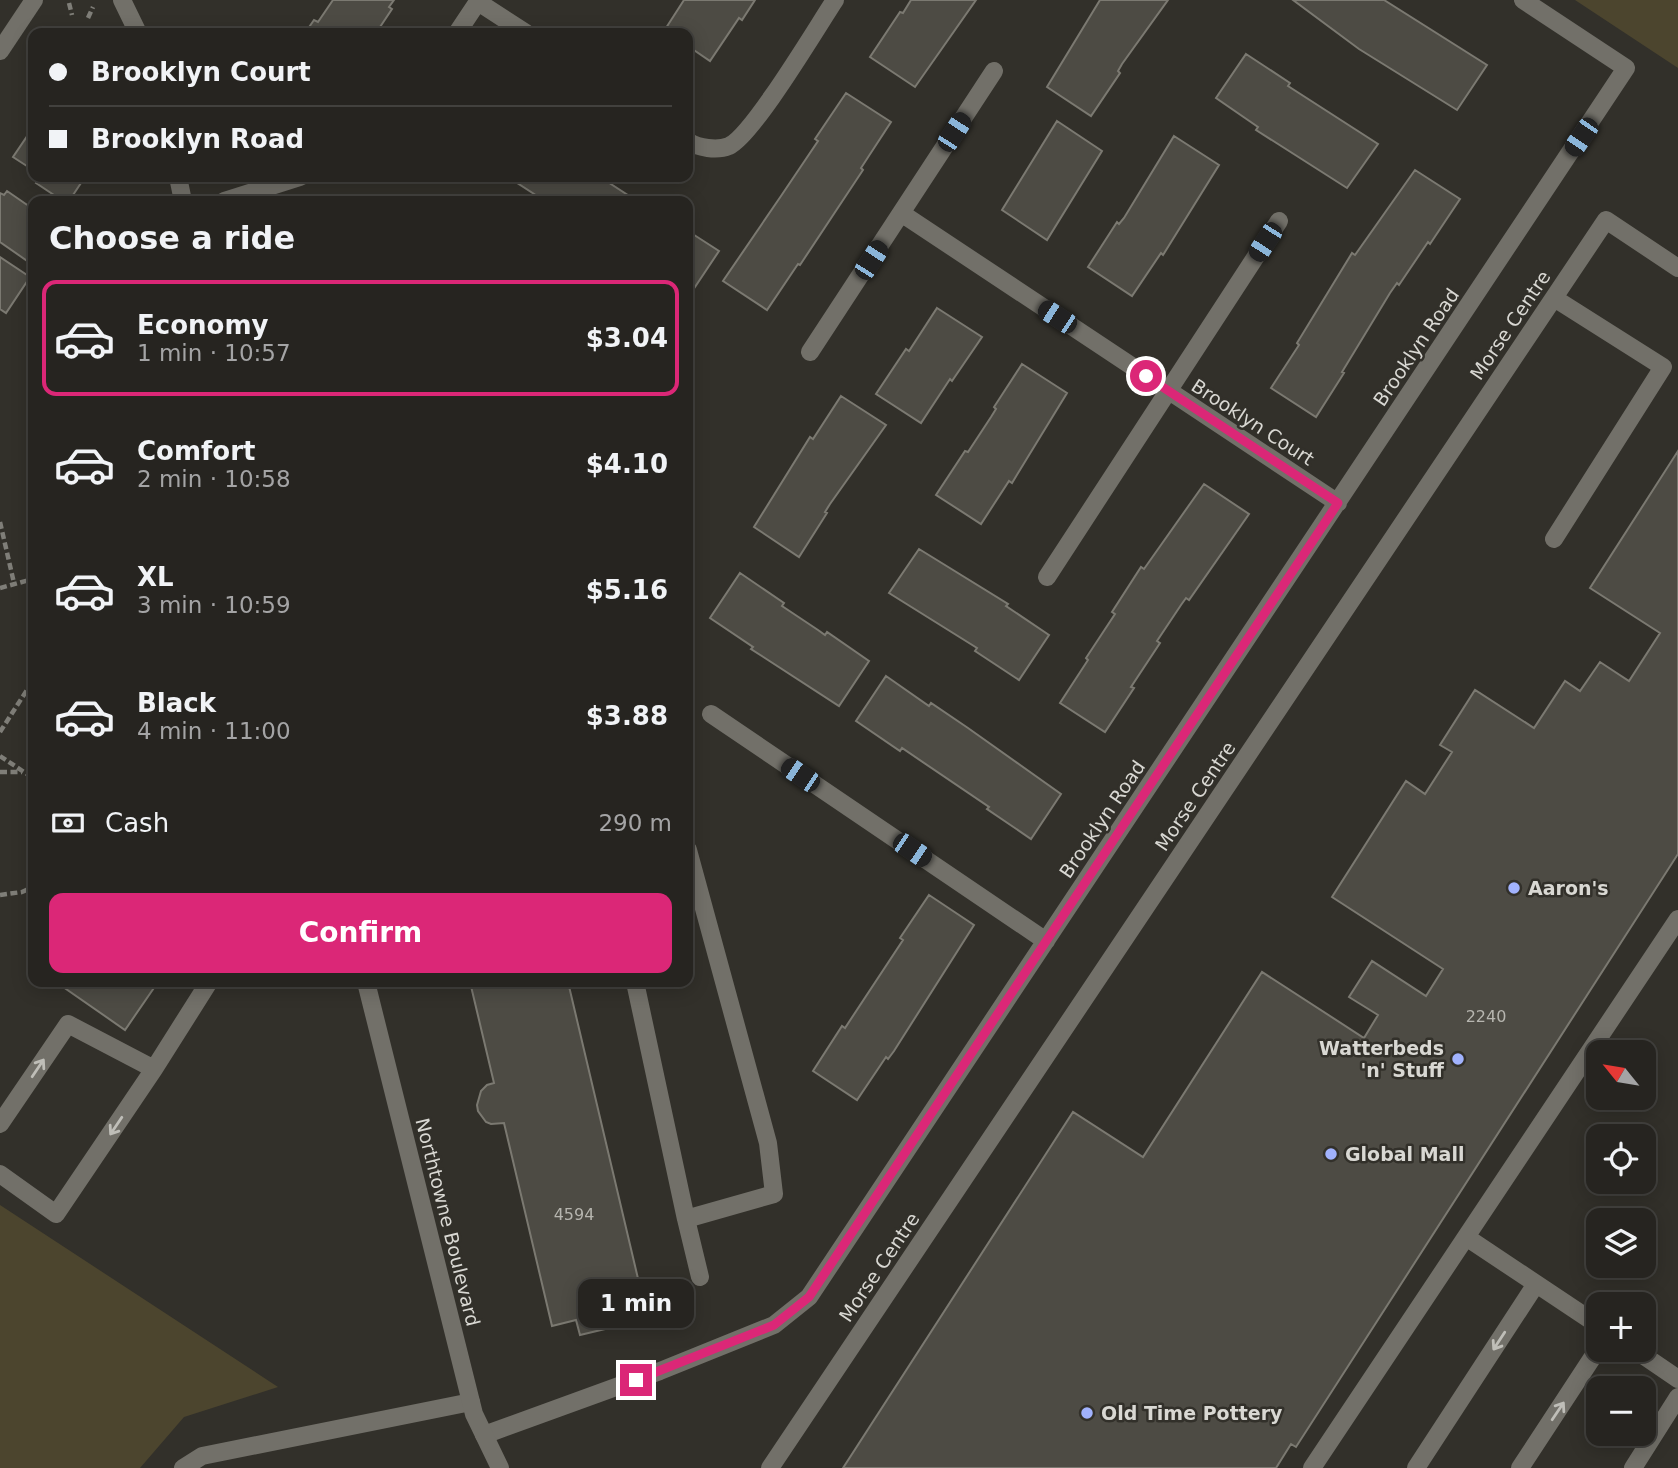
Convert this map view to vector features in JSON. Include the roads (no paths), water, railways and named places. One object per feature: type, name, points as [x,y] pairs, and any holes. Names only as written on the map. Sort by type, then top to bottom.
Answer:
[{"type":"street","points":[[0,51],[34,0]]},
{"type":"street","points":[[122,0],[136,28]]},
{"type":"street","points":[[693,144],[699,148],[729,146],[752,124],[835,0]]},
{"type":"street","name":"Brooklyn Road","points":[[484,1434],[660,1371],[774,1325],[809,1297],[1626,68],[1523,0]]},
{"type":"street","points":[[460,28],[478,1],[518,28]]},
{"type":"street","points":[[810,352],[994,71]]},
{"type":"street","points":[[240,196],[284,182]]},
{"type":"street","name":"Brooklyn Court","points":[[901,213],[1338,503]]},
{"type":"street","name":"Morse Centre","points":[[770,1468],[1606,220],[1678,268]]},
{"type":"street","points":[[1047,577],[1279,221]]},
{"type":"street","points":[[1553,298],[1663,367],[1554,539]]},
{"type":"street","points":[[711,714],[1046,941]]},
{"type":"street","points":[[686,1219],[774,1194],[768,1143],[693,868]]},
{"type":"street","points":[[1312,1468],[1678,919]]},
{"type":"street","points":[[0,1174],[56,1214],[206,987]]},
{"type":"street","name":"Northtowne Boulevard","points":[[367,987],[474,1414],[500,1468]]},
{"type":"street","points":[[636,987],[700,1277]]},
{"type":"street","points":[[0,1124],[68,1024],[154,1069]]},
{"type":"street","points":[[1466,1237],[1586,1317]]},
{"type":"street","points":[[1416,1468],[1536,1284]]},
{"type":"street","points":[[1520,1468],[1589,1362]]},
{"type":"street","points":[[1653,1362],[1678,1379]]},
{"type":"street","points":[[1633,1468],[1678,1397]]},
{"type":"street","points":[[183,1468],[202,1456],[471,1402]]},
{"type":"place","name":"Aaron's","points":[[1514,888]]},
{"type":"place","name":"Watterbeds 'n' Stuff","points":[[1458,1059]]},
{"type":"place","name":"Global Mall","points":[[1331,1154]]},
{"type":"place","name":"Old Time Pottery","points":[[1087,1413]]}]
